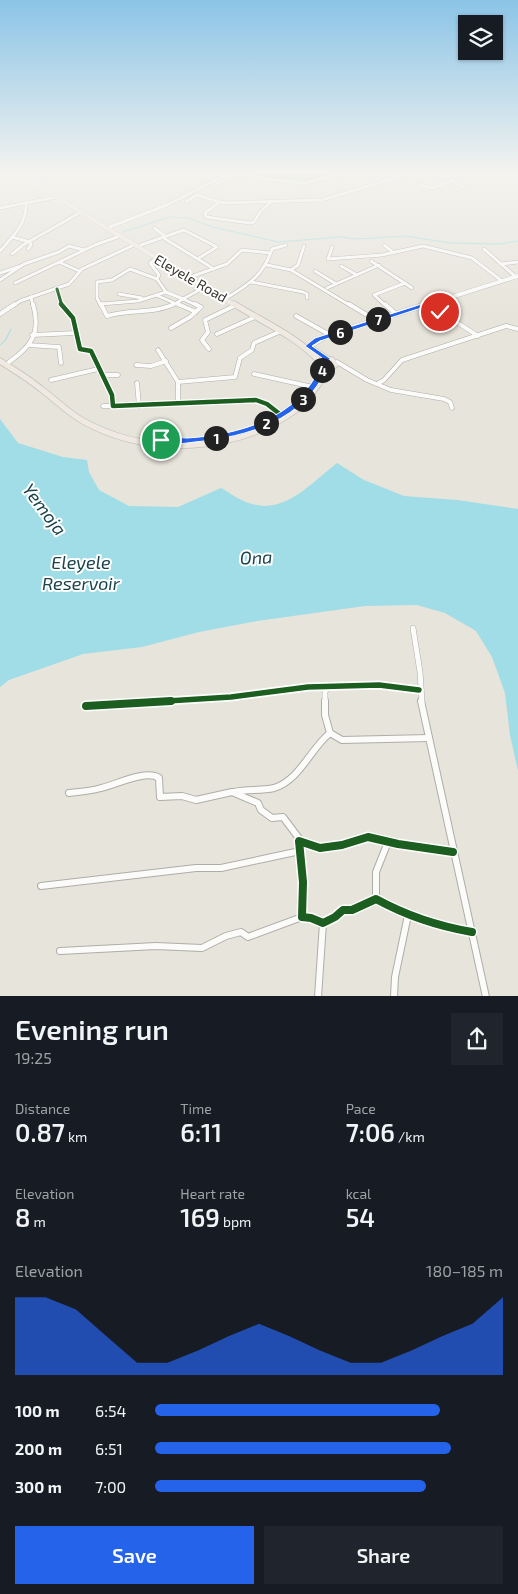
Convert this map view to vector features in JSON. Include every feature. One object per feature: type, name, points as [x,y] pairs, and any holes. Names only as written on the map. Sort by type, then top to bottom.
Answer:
[{"type":"main road","name":"Eleyele Road","points":[[96,220],[110,228]]},
{"type":"main road","name":"Eleyele Road","points":[[98,220],[134,245],[255,317],[267,322]]},
{"type":"main road","name":"Eleyele Road","points":[[120,235],[228,297],[307,348]]},
{"type":"main road","points":[[307,348],[317,340],[330,335],[517,277]]},
{"type":"main road","points":[[0,359],[91,425],[125,438],[178,444],[230,438],[274,423],[293,412],[310,397],[328,365],[327,359],[307,348]]},
{"type":"main road","points":[[307,348],[328,365]]},
{"type":"main road","points":[[0,359],[10,362],[94,423],[114,431],[140,437],[178,441],[219,437],[258,427],[281,415],[301,400],[313,387],[328,365]]},
{"type":"street","points":[[0,251],[24,220]]},
{"type":"street","points":[[12,254],[67,220]]},
{"type":"street","points":[[110,228],[129,220]]},
{"type":"street","points":[[232,220],[250,223],[255,220]]},
{"type":"street","points":[[154,228],[163,237],[214,269]]},
{"type":"street","points":[[141,246],[184,230],[216,246],[214,250],[199,258]]},
{"type":"street","points":[[15,283],[120,235]]},
{"type":"street","points":[[12,237],[30,242]]},
{"type":"street","points":[[28,249],[31,245],[30,242]]},
{"type":"street","points":[[0,314],[20,301],[57,289],[71,282],[79,271],[134,245]]},
{"type":"street","points":[[228,297],[251,282],[267,265],[270,253],[274,248],[286,245]]},
{"type":"street","points":[[384,245],[394,253]]},
{"type":"street","points":[[0,273],[45,255],[61,253],[69,246],[84,250]]},
{"type":"street","points":[[291,270],[298,265],[304,246]]},
{"type":"street","points":[[332,247],[328,259],[394,253],[422,246],[471,258],[502,281]]},
{"type":"street","points":[[484,249],[517,277]]},
{"type":"street","points":[[193,276],[232,262],[242,250],[270,253]]},
{"type":"street","points":[[156,279],[159,275],[150,262],[157,258]]},
{"type":"street","points":[[372,261],[412,288]]},
{"type":"street","points":[[59,262],[79,271]]},
{"type":"street","points":[[501,264],[518,262]]},
{"type":"street","points":[[267,265],[291,270],[375,320]]},
{"type":"street","points":[[0,280],[21,266]]},
{"type":"street","points":[[341,266],[357,275]]},
{"type":"street","points":[[326,288],[379,266]]},
{"type":"street","points":[[171,328],[201,307],[182,299],[166,292],[156,279],[129,268],[112,280],[98,281],[97,298],[108,316],[119,312],[163,309],[175,303],[182,299],[205,287]]},
{"type":"street","points":[[315,271],[336,284]]},
{"type":"street","points":[[251,282],[303,292],[307,294],[307,298]]},
{"type":"street","points":[[396,314],[374,295],[405,283]]},
{"type":"street","points":[[57,289],[60,303],[73,318],[80,349],[90,351],[112,395],[113,406]]},
{"type":"street","points":[[101,304],[145,299],[166,292]]},
{"type":"street","points":[[119,294],[145,299]]},
{"type":"street","points":[[156,295],[196,312]]},
{"type":"street","points":[[10,362],[22,353],[32,335],[36,316],[31,297]]},
{"type":"street","points":[[428,304],[478,336]]},
{"type":"street","points":[[209,349],[202,340],[208,332],[205,320],[236,305]]},
{"type":"street","points":[[296,316],[330,335]]},
{"type":"street","points":[[217,334],[255,317]]},
{"type":"street","points":[[377,384],[384,382],[394,365],[402,360],[506,326],[518,329]]},
{"type":"street","points":[[178,382],[235,377],[240,358],[252,350],[254,343],[277,329]]},
{"type":"street","points":[[32,335],[76,333]]},
{"type":"street","points":[[28,345],[59,347],[61,364]]},
{"type":"street","points":[[158,350],[178,382],[178,403]]},
{"type":"street","points":[[136,365],[151,366],[166,361]]},
{"type":"street","points":[[328,365],[344,368],[370,383],[413,396],[442,399],[450,402],[452,408]]},
{"type":"street","points":[[51,380],[98,370]]},
{"type":"street","points":[[254,374],[313,387]]},
{"type":"street","points":[[101,375],[118,375]]},
{"type":"street","points":[[137,383],[138,406]]},
{"type":"street","points":[[104,406],[256,400],[267,404],[281,415]]},
{"type":"street","points":[[413,628],[420,672],[419,690],[486,996]]},
{"type":"street","points":[[86,706],[109,703],[230,697],[308,687],[379,685],[401,686],[419,690]]},
{"type":"street","points":[[330,686],[325,691],[324,698],[325,715],[330,734],[342,740],[429,738]]},
{"type":"street","points":[[69,793],[99,789],[148,774],[158,776],[160,797],[186,796],[196,800],[246,789],[275,788],[292,780],[306,757],[323,738],[330,734]]},
{"type":"street","points":[[232,792],[258,803],[261,810],[272,818],[283,817],[301,841],[320,848],[342,846],[368,837],[453,852]]},
{"type":"street","points":[[301,841],[299,841],[303,882],[302,917]]},
{"type":"street","points":[[376,899],[376,872],[388,842]]},
{"type":"street","points":[[41,886],[112,880],[196,868],[221,868],[300,851]]},
{"type":"street","points":[[376,899],[408,915],[442,927],[472,932]]},
{"type":"street","points":[[60,951],[156,946],[202,948],[226,936],[241,932],[248,937],[302,917],[311,918],[323,923],[335,917],[342,910],[352,910],[376,899]]},
{"type":"street","points":[[394,996],[408,915]]},
{"type":"street","points":[[318,996],[323,923]]},
{"type":"water","name":"Eleyele Reservoir","points":[[0,419],[18,443],[63,457],[87,460],[89,472],[99,490],[129,506],[178,507],[221,488],[249,503],[262,506],[274,505],[297,495],[337,463],[364,480],[404,496],[457,500],[518,509],[518,771],[510,735],[505,693],[492,657],[476,631],[445,613],[417,605],[365,606],[257,621],[199,632],[142,647],[83,654],[9,680],[0,687]]},
{"type":"waterway","points":[[123,232],[158,220]]},
{"type":"waterway","points":[[195,220],[213,227],[278,242],[340,237],[357,239],[406,236],[450,243],[500,244],[518,241]]},
{"type":"waterway","points":[[0,345],[5,341],[11,329]]},
{"type":"cycle path","points":[[57,289],[60,303],[73,318],[80,349],[91,351],[112,395],[113,406],[256,400],[267,404],[281,415]]},
{"type":"cycle path","points":[[86,706],[231,697],[308,687],[379,685],[419,690]]},
{"type":"cycle path","points":[[453,852],[398,844],[368,837],[342,845],[320,848],[299,841],[303,882],[302,917],[311,918],[323,923],[335,917],[343,910],[352,910],[376,899],[402,913],[442,927],[472,932]]},
{"type":"route","points":[[161,440],[187,441],[207,439],[258,427],[281,415],[307,396],[323,367],[320,365],[320,362],[327,359],[308,346],[317,340],[428,304],[440,312]]},
{"type":"water label","name":"Yemoja","points":[[45,509]]},
{"type":"water label","name":"Ona","points":[[256,557]]}]
